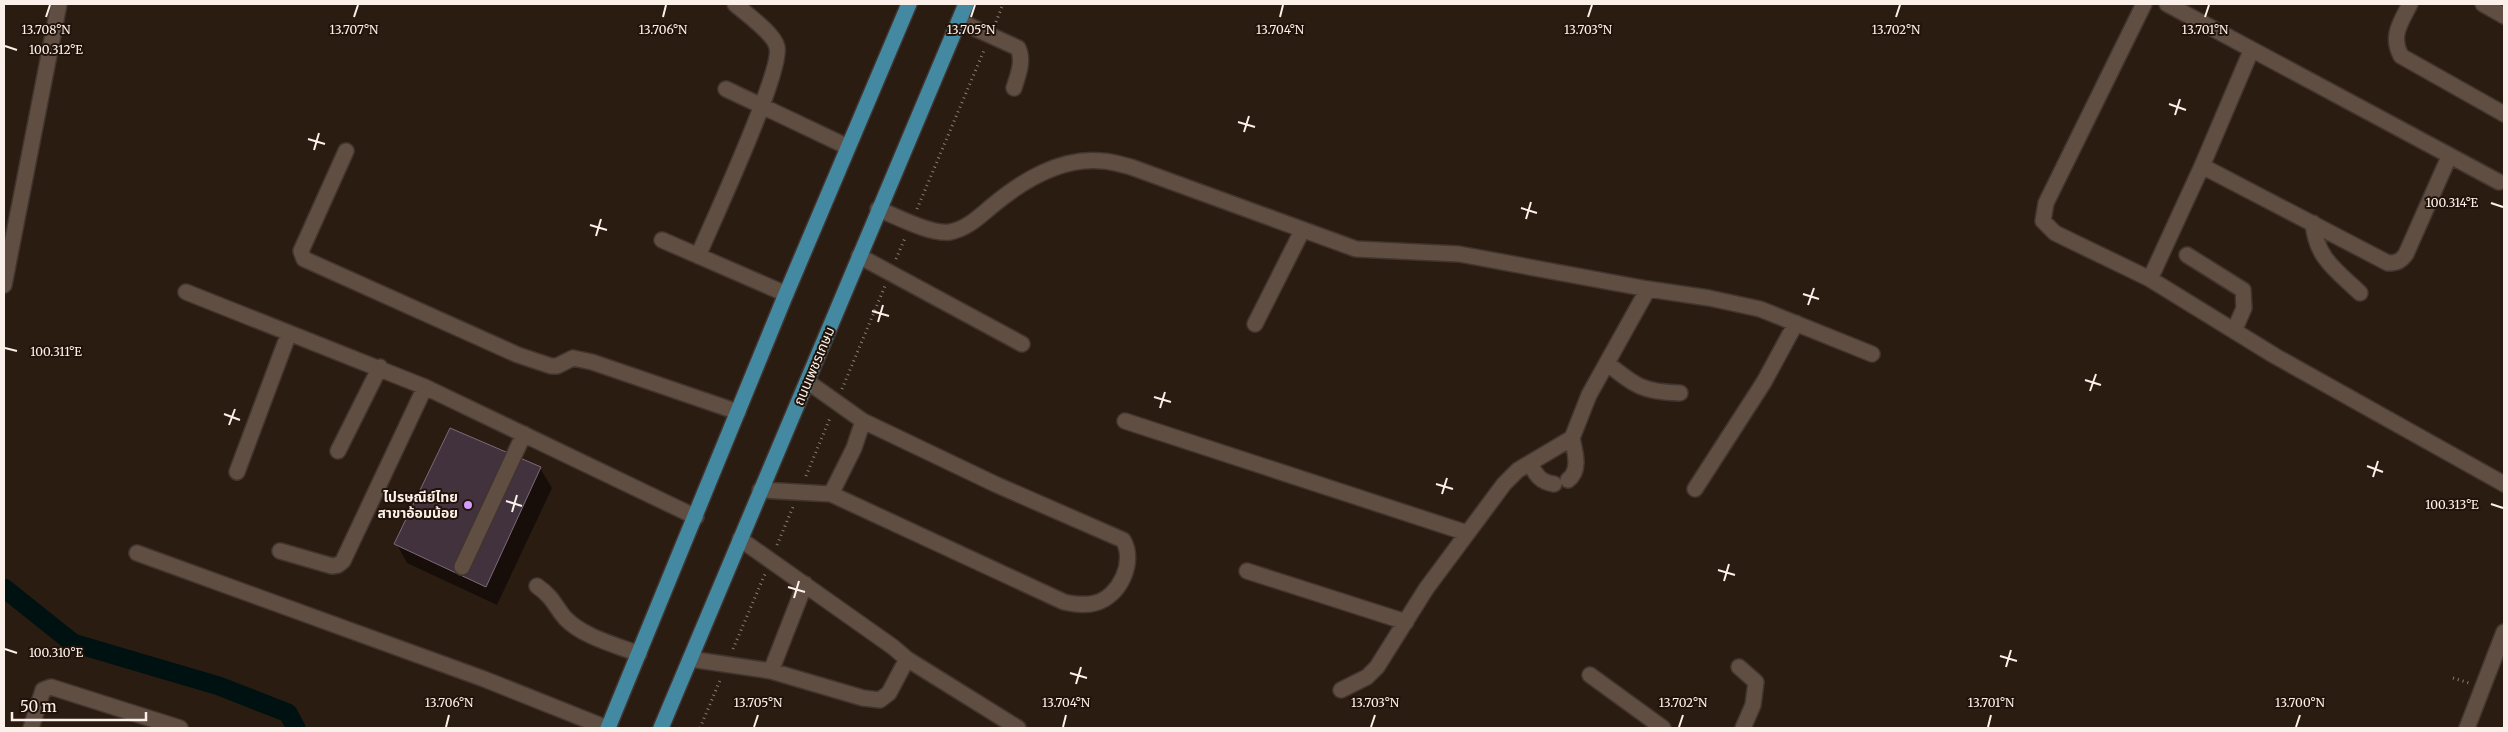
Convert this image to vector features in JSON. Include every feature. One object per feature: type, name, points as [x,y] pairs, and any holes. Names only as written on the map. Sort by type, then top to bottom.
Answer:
[{"type":"main road","points":[[608,728],[786,294],[909,4]]},
{"type":"main road","name":"ถนนเพชรเกษม","points":[[661,728],[966,4]]},
{"type":"street","points":[[4,284],[59,4]]},
{"type":"street","points":[[698,256],[762,106],[778,56],[777,46],[772,37],[735,4]]},
{"type":"street","points":[[2144,4],[2046,203],[2043,221],[2055,233],[2150,279],[2275,356],[2504,484]]},
{"type":"street","points":[[2167,4],[2449,157],[2499,182]]},
{"type":"street","points":[[2410,4],[2396,36],[2395,46],[2401,56],[2504,114]]},
{"type":"street","points":[[2483,4],[2504,16]]},
{"type":"street","points":[[959,21],[1018,48],[1021,54],[1021,67],[1014,88]]},
{"type":"street","points":[[2150,279],[2202,166],[2251,50]]},
{"type":"street","points":[[726,89],[848,147]]},
{"type":"street","points":[[346,151],[301,251],[304,259],[518,355],[551,366],[557,366],[573,358],[592,362],[738,412]]},
{"type":"street","points":[[2202,166],[2388,263],[2396,263],[2402,260],[2406,254],[2449,157]]},
{"type":"street","points":[[878,210],[934,231],[950,232],[969,225],[1012,188],[1052,168],[1082,161],[1102,161],[1131,167],[1302,231],[1356,249],[1459,254],[1760,309],[1872,354]]},
{"type":"street","points":[[2313,223],[2314,240],[2328,264],[2360,292]]},
{"type":"street","points":[[1255,324],[1302,231]]},
{"type":"street","points":[[662,240],[786,294]]},
{"type":"street","points":[[2188,255],[2243,290],[2244,308],[2234,331]]},
{"type":"street","points":[[859,256],[1022,344]]},
{"type":"street","points":[[1530,463],[1537,477],[1546,483],[1561,482],[1573,476],[1576,469],[1572,438],[1589,395],[1648,289]]},
{"type":"street","points":[[186,292],[380,367],[696,517]]},
{"type":"street","points":[[1695,489],[1764,382],[1796,322]]},
{"type":"street","points":[[237,472],[289,333]]},
{"type":"street","points":[[1607,363],[1640,388],[1656,392],[1680,393]]},
{"type":"street","points":[[338,451],[380,367]]},
{"type":"street","points":[[760,490],[831,494],[1064,602],[1096,603],[1113,592],[1124,576],[1129,562],[1129,549],[1123,540],[997,484],[863,421],[808,382]]},
{"type":"street","points":[[280,551],[332,566],[338,566],[343,561],[425,387]]},
{"type":"street","points":[[831,494],[854,448],[863,421]]},
{"type":"street","points":[[1124,421],[1386,508],[1467,532]]},
{"type":"street","points":[[462,567],[524,434]]},
{"type":"street","points":[[1341,690],[1367,678],[1376,667],[1426,589],[1504,484],[1518,470],[1572,438]]},
{"type":"street","points":[[740,539],[907,659],[1018,728]]},
{"type":"street","points":[[138,553],[484,679],[608,728]]},
{"type":"street","points":[[1247,571],[1406,622]]},
{"type":"street","points":[[771,671],[805,584]]},
{"type":"street","points":[[537,586],[556,602],[565,617],[578,629],[639,654]]},
{"type":"street","points":[[2467,728],[2504,632]]},
{"type":"street","points":[[690,659],[771,671],[863,698],[880,700],[889,693],[907,659]]},
{"type":"street","points":[[1739,667],[1756,682],[1753,705],[1743,728]]},
{"type":"street","points":[[1590,675],[1663,728]]},
{"type":"street","points":[[31,728],[43,690],[51,687],[180,728]]},
{"type":"path","points":[[700,728],[1003,4]]},
{"type":"building","name":"ไปรษณีย์ไทย สาขาอ้อมน้อย","points":[[450,428],[541,467],[486,587],[394,544]]},
{"type":"waterway","points":[[4,588],[73,643],[219,686],[288,713],[296,728]]},
{"type":"place","name":"ไปรษณีย์ไทย สาขาอ้อมน้อย","points":[[468,505]]}]
